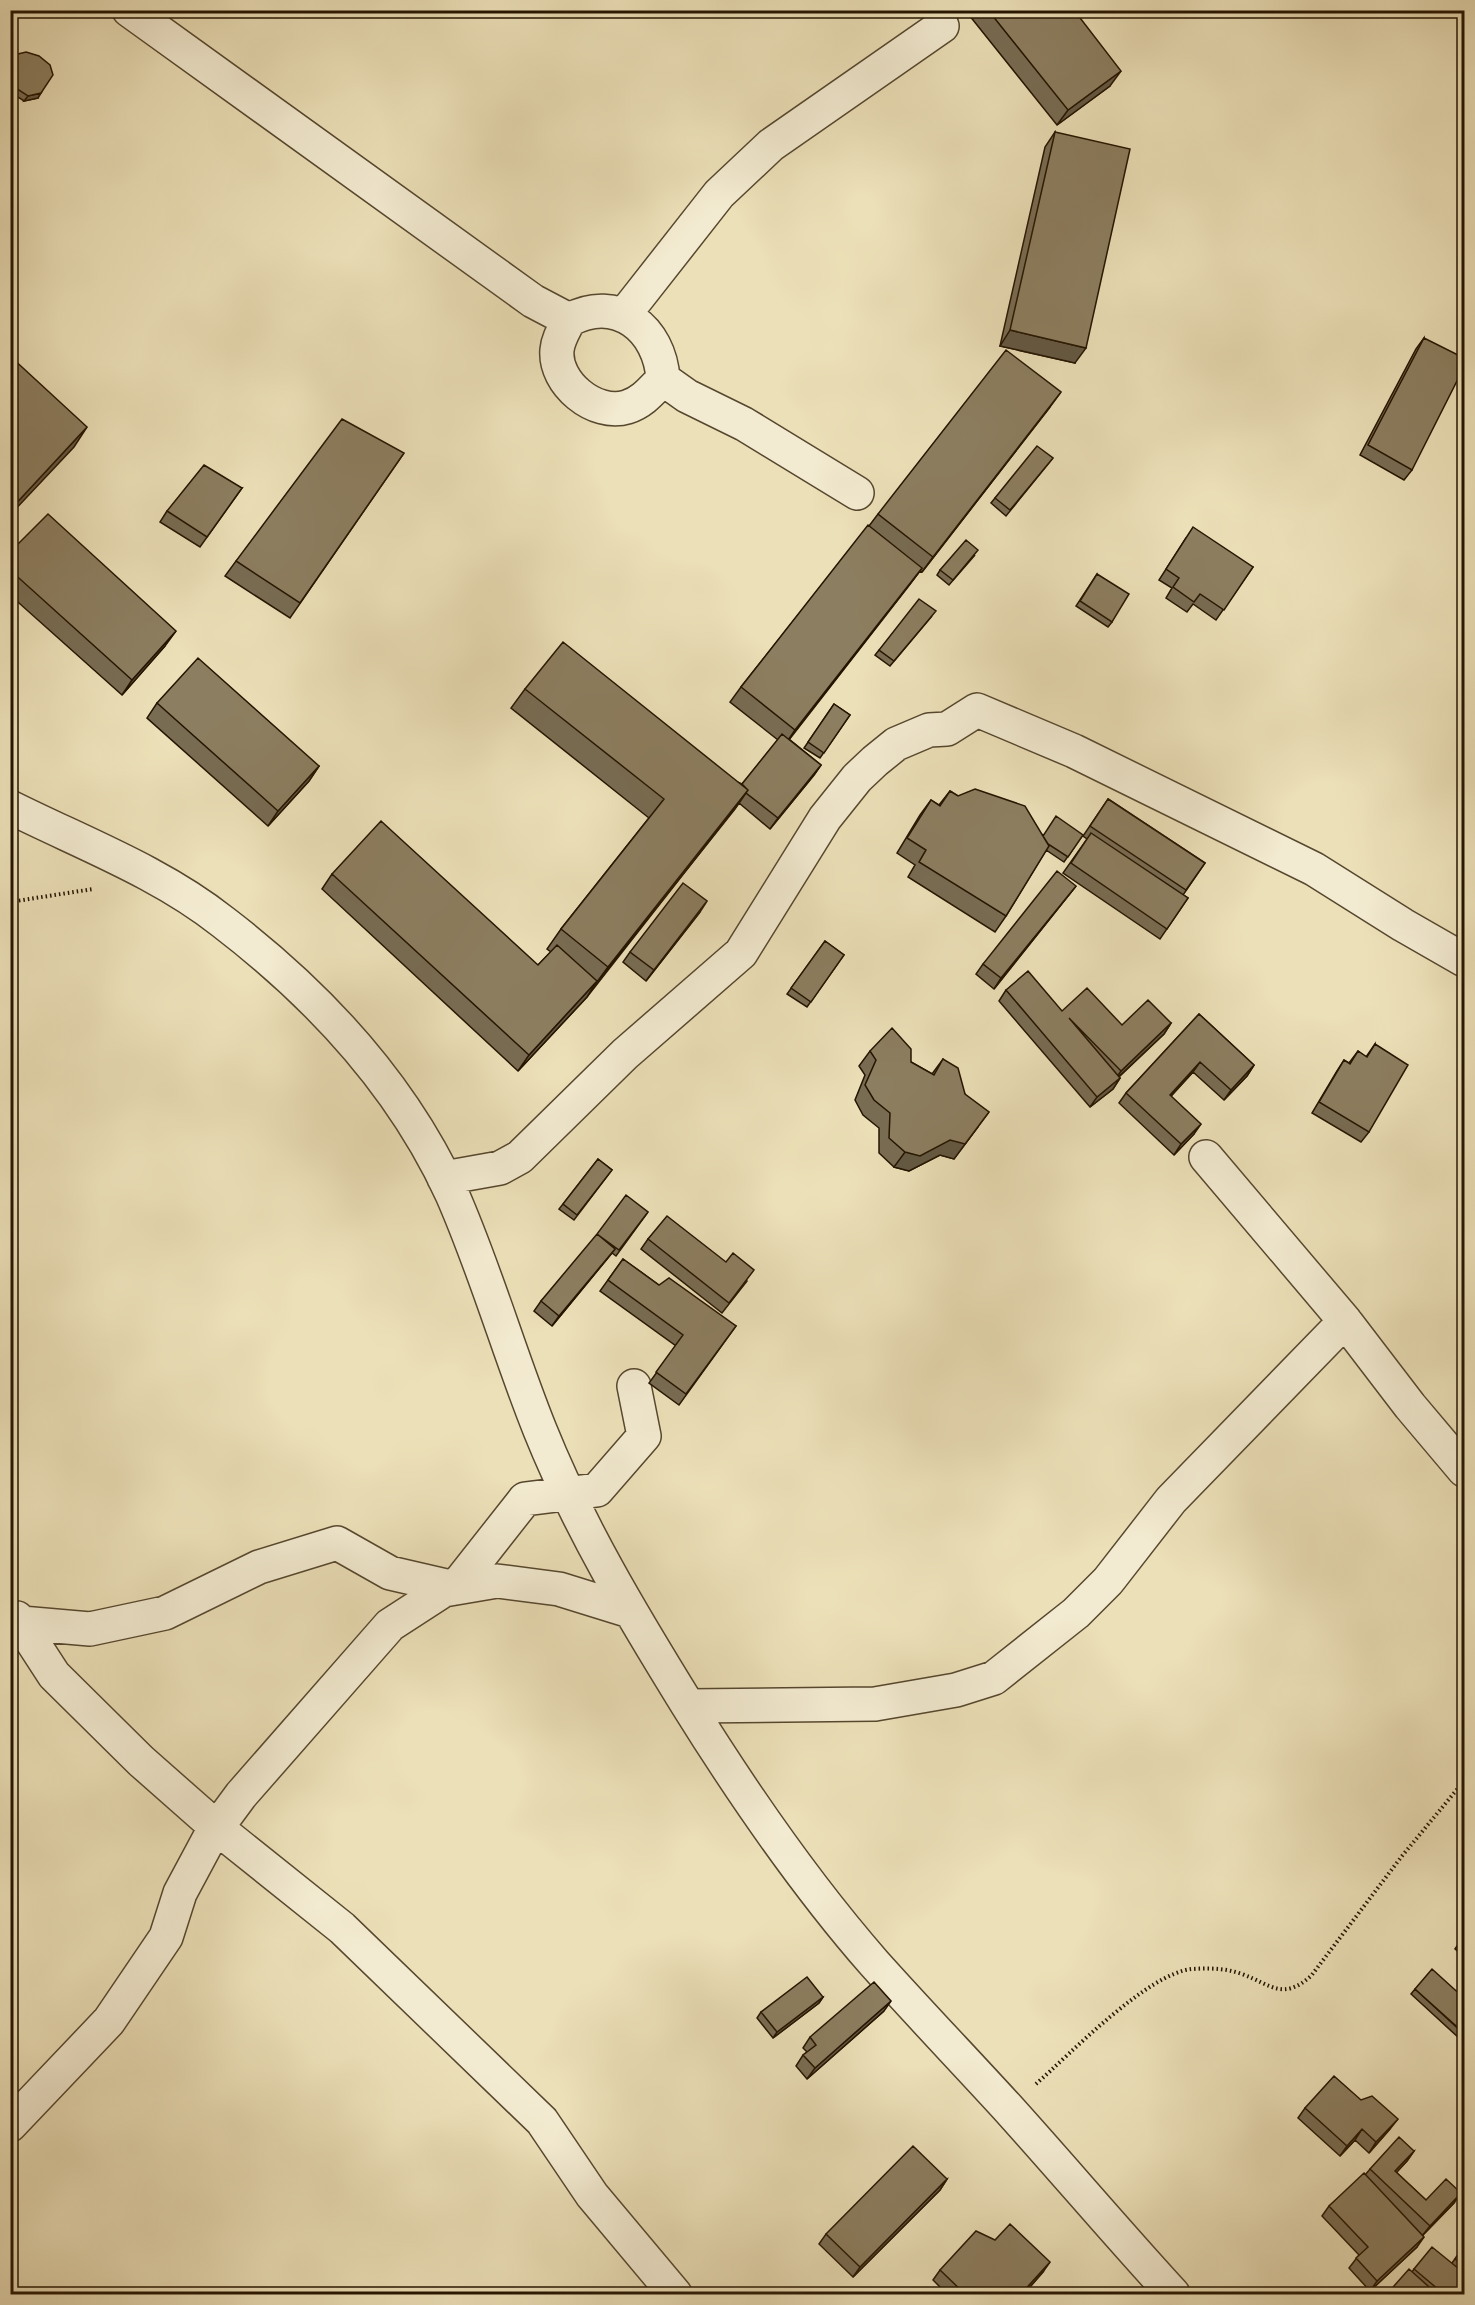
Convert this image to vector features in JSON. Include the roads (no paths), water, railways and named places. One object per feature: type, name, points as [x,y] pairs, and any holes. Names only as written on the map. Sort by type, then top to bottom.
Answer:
[{"type":"street","points":[[129,10],[533,301],[569,320]]},
{"type":"street","points":[[624,315],[720,194],[771,145],[942,26]]},
{"type":"street","points":[[607,310],[624,315],[644,329],[651,339],[662,362],[663,379],[645,398],[626,408],[607,409],[582,398],[565,381],[558,365],[557,351],[560,337],[569,320],[583,312],[607,310]]},
{"type":"street","points":[[663,379],[687,396],[744,424],[857,493]]},
{"type":"street","points":[[444,1178],[490,1171],[520,1157],[625,1054],[741,953],[825,818],[856,778],[896,744],[929,730],[947,729],[977,710],[1074,750],[1314,869],[1464,960]]},
{"type":"street","points":[[10,807],[123,860],[220,919],[289,977],[357,1047],[396,1096],[444,1178],[509,1341],[540,1431],[606,1571],[730,1772],[802,1874],[872,1961],[1008,2108],[1173,2295]]},
{"type":"street","points":[[1206,1157],[1346,1321],[1410,1406],[1464,1470]]},
{"type":"street","points":[[688,1706],[875,1704],[956,1690],[994,1678],[1076,1613],[1108,1581],[1171,1500],[1346,1321]]},
{"type":"street","points":[[455,1588],[525,1499],[597,1490],[644,1436],[634,1386]]},
{"type":"street","points":[[16,1621],[90,1629],[165,1613],[259,1566],[337,1543],[390,1573],[455,1588]]},
{"type":"street","points":[[10,2126],[110,2021],[165,1937],[180,1893],[195,1861],[217,1828],[241,1795],[390,1625],[444,1590],[496,1581],[525,1583],[586,1597],[630,1611]]},
{"type":"street","points":[[16,1621],[54,1675],[141,1761],[217,1828],[342,1928],[542,2121],[592,2195],[675,2295]]}]
